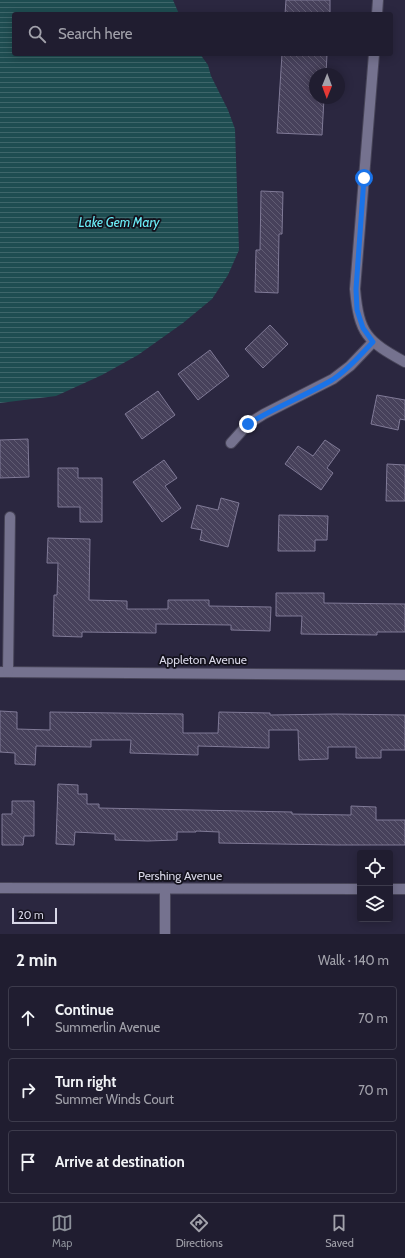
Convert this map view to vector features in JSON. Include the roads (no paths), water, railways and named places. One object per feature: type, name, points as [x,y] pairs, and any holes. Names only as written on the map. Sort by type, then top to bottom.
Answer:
[{"type":"street","points":[[377,12],[378,0]]},
{"type":"street","points":[[374,56],[356,289],[357,310],[363,328],[373,342],[385,351],[405,362]]},
{"type":"street","points":[[231,443],[248,424],[264,414],[333,379],[350,366],[373,342]]},
{"type":"street","points":[[4,672],[10,517]]},
{"type":"street","name":"Appleton Avenue","points":[[4,672],[405,675]]},
{"type":"street","name":"Pershing Avenue","points":[[0,888],[357,889]]},
{"type":"street","points":[[165,889],[165,934]]},
{"type":"street","points":[[393,889],[405,889]]},
{"type":"water","name":"Lake Gem Mary","points":[[0,0],[173,0],[178,12],[12,12],[12,56],[201,56],[208,65],[211,76],[228,110],[235,129],[239,250],[228,275],[212,299],[183,323],[138,355],[102,375],[56,396],[0,403]]}]
